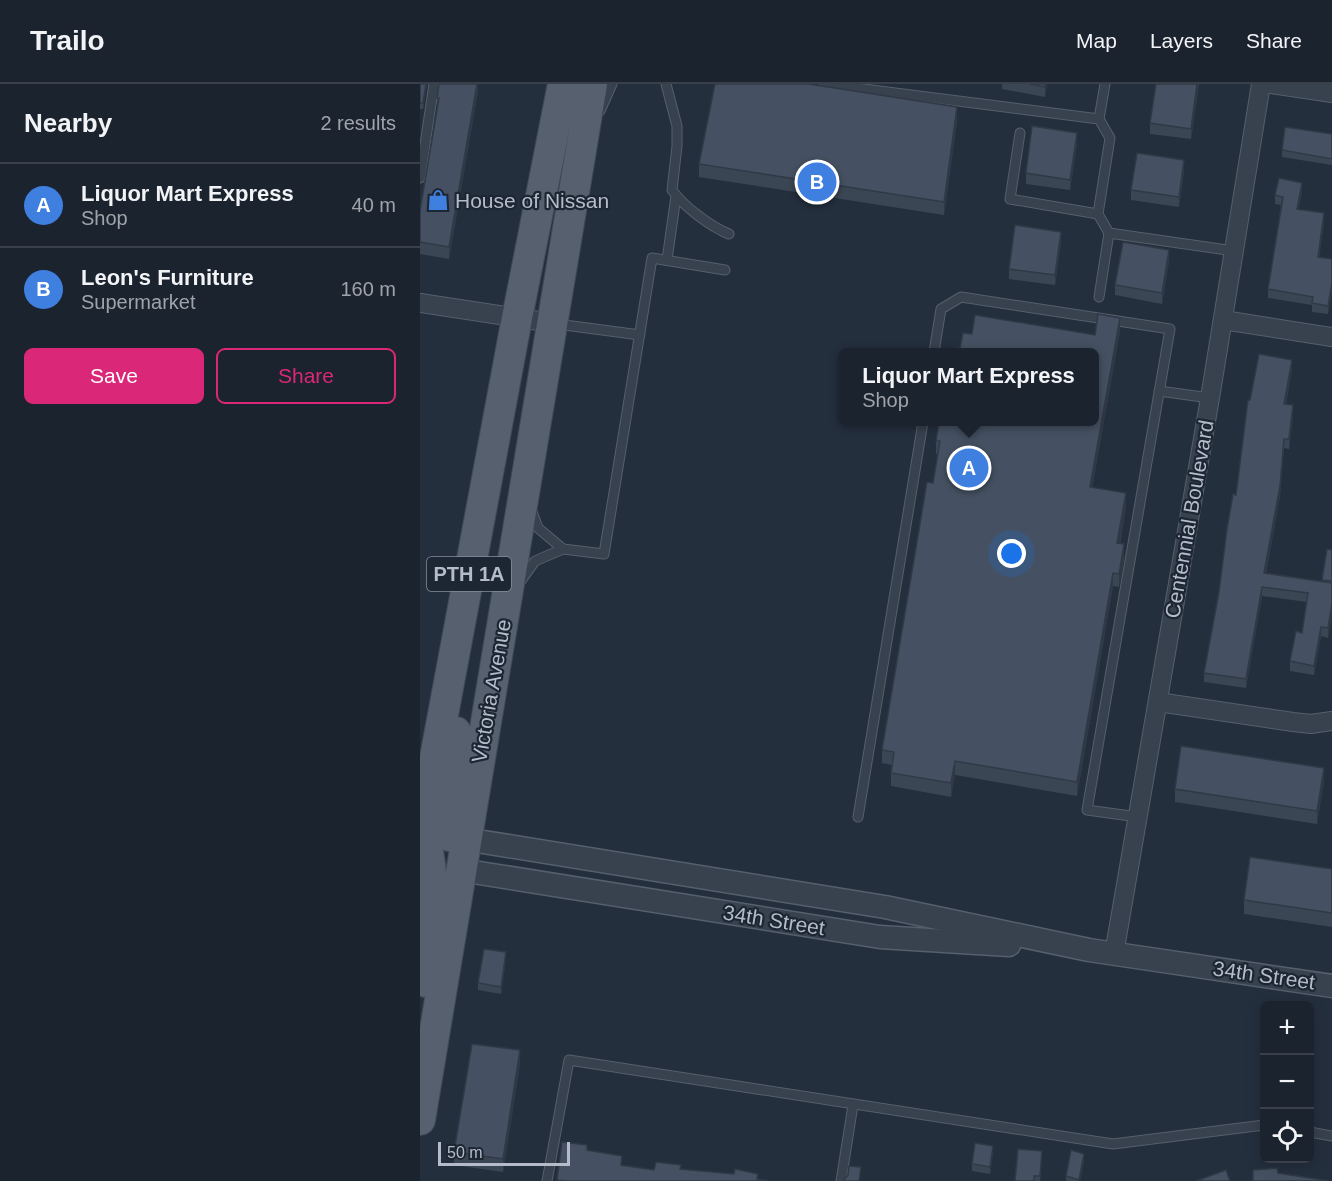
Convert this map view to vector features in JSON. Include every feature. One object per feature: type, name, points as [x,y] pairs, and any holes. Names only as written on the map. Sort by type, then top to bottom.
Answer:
[{"type":"main road","name":"Victoria Avenue","points":[[421,834],[563,84]]},
{"type":"main road","name":"Victoria Avenue","points":[[420,1120],[592,84]]},
{"type":"main road","points":[[461,870],[451,850],[449,836],[467,585]]},
{"type":"main road","points":[[420,1092],[431,887],[429,852],[421,834]]},
{"type":"street","name":"Centennial Boulevard","points":[[1114,954],[1210,398],[1261,84]]},
{"type":"street","points":[[1271,84],[1332,93]]},
{"type":"street","points":[[420,303],[552,323]]},
{"type":"street","points":[[1223,320],[1332,337]]},
{"type":"street","points":[[1158,702],[1311,724],[1324,724],[1332,721]]},
{"type":"street","name":"34th Street","points":[[465,839],[885,907],[1089,950],[1332,986]]},
{"type":"street","name":"34th Street","points":[[461,870],[880,937],[1089,950]]},
{"type":"street","points":[[841,931],[845,901]]},
{"type":"lane","points":[[420,173],[434,84]]},
{"type":"lane","points":[[573,196],[600,110],[612,84]]},
{"type":"lane","points":[[666,84],[677,126],[672,190],[676,196],[714,226],[729,234]]},
{"type":"lane","points":[[825,84],[1099,120]]},
{"type":"lane","points":[[1100,297],[1109,232],[1098,214],[1110,138],[1099,120],[1105,84]]},
{"type":"lane","points":[[1020,133],[1010,199],[1098,214]]},
{"type":"lane","points":[[667,260],[676,196]]},
{"type":"lane","points":[[1109,232],[1234,251]]},
{"type":"lane","points":[[508,598],[535,561],[563,549],[604,554],[652,258],[725,270]]},
{"type":"lane","points":[[935,348],[941,309],[961,297],[1170,329],[1087,810],[1138,817]]},
{"type":"lane","points":[[552,323],[640,334]]},
{"type":"lane","points":[[1159,391],[1210,398]]},
{"type":"lane","points":[[858,817],[922,426]]},
{"type":"lane","points":[[525,493],[538,528],[563,549]]},
{"type":"lane","points":[[547,1181],[569,1060],[1113,1144],[1260,1126]]},
{"type":"lane","points":[[841,1181],[853,1105]]},
{"type":"lane","points":[[1314,1133],[1332,1136]]},
{"type":"building","points":[[420,84],[426,84],[423,103],[420,103]]},
{"type":"building","points":[[439,84],[477,84],[449,247],[420,242],[420,211],[439,98],[437,98]]},
{"type":"building","points":[[715,84],[809,84],[957,107],[944,202],[699,164]]},
{"type":"building","points":[[1156,84],[1197,84],[1191,129],[1150,123]]},
{"type":"building","points":[[1032,126],[1077,133],[1070,180],[1026,173]]},
{"type":"building","points":[[1285,127],[1332,134],[1332,159],[1282,150]]},
{"type":"building","points":[[1137,153],[1184,160],[1179,197],[1131,190]]},
{"type":"building","points":[[1279,178],[1302,183],[1297,209],[1324,213],[1318,257],[1332,259],[1332,282],[1328,306],[1312,303],[1313,297],[1268,289],[1283,197],[1275,195]]},
{"type":"building","points":[[1015,225],[1061,232],[1055,275],[1009,269]]},
{"type":"building","points":[[1123,242],[1169,250],[1162,293],[1115,285]]},
{"type":"building","points":[[1098,314],[1120,318],[1090,487],[1126,493],[1117,543],[1124,544],[1119,574],[1113,573],[1077,782],[955,761],[951,783],[891,773],[894,752],[882,750],[927,482],[933,483],[940,441],[936,441],[938,426],[1099,426],[1099,348],[960,348],[963,333],[972,334],[975,315],[1095,335]]},
{"type":"building","points":[[1259,354],[1292,360],[1284,404],[1293,405],[1289,439],[1284,439],[1280,486],[1264,573],[1332,583],[1332,603],[1328,628],[1321,627],[1314,666],[1290,661],[1296,631],[1302,633],[1308,593],[1262,587],[1246,679],[1204,673],[1219,592],[1233,494],[1236,495],[1248,400],[1250,400]]},
{"type":"building","points":[[1327,549],[1332,550],[1332,581],[1322,580]]},
{"type":"building","points":[[1181,746],[1324,768],[1317,811],[1175,789]]},
{"type":"building","points":[[1250,857],[1332,869],[1332,913],[1244,900]]},
{"type":"building","points":[[484,949],[506,952],[501,987],[478,983]]},
{"type":"building","points":[[472,1044],[520,1050],[503,1159],[454,1152]]},
{"type":"building","points":[[562,1142],[587,1145],[587,1150],[622,1156],[621,1165],[654,1170],[656,1162],[681,1165],[680,1169],[734,1174],[735,1169],[758,1174],[757,1179],[769,1181],[557,1180]]},
{"type":"building","points":[[975,1143],[993,1146],[990,1167],[972,1164]]},
{"type":"building","points":[[1018,1149],[1042,1151],[1040,1176],[1034,1176],[1034,1181],[1015,1181]]},
{"type":"building","points":[[1071,1150],[1084,1154],[1079,1180],[1066,1176]]},
{"type":"building","points":[[849,1166],[861,1167],[859,1181],[843,1181],[848,1175]]},
{"type":"building","points":[[1277,1168],[1278,1173],[1329,1181],[1253,1181],[1253,1170]]},
{"type":"building","points":[[1226,1170],[1230,1181],[1196,1181]]},
{"type":"place","name":"Leon's Furniture","points":[[817,182]]},
{"type":"place","name":"House of Nissan","points":[[438,200]]},
{"type":"place","name":"Liquor Mart Express","points":[[969,468]]}]
